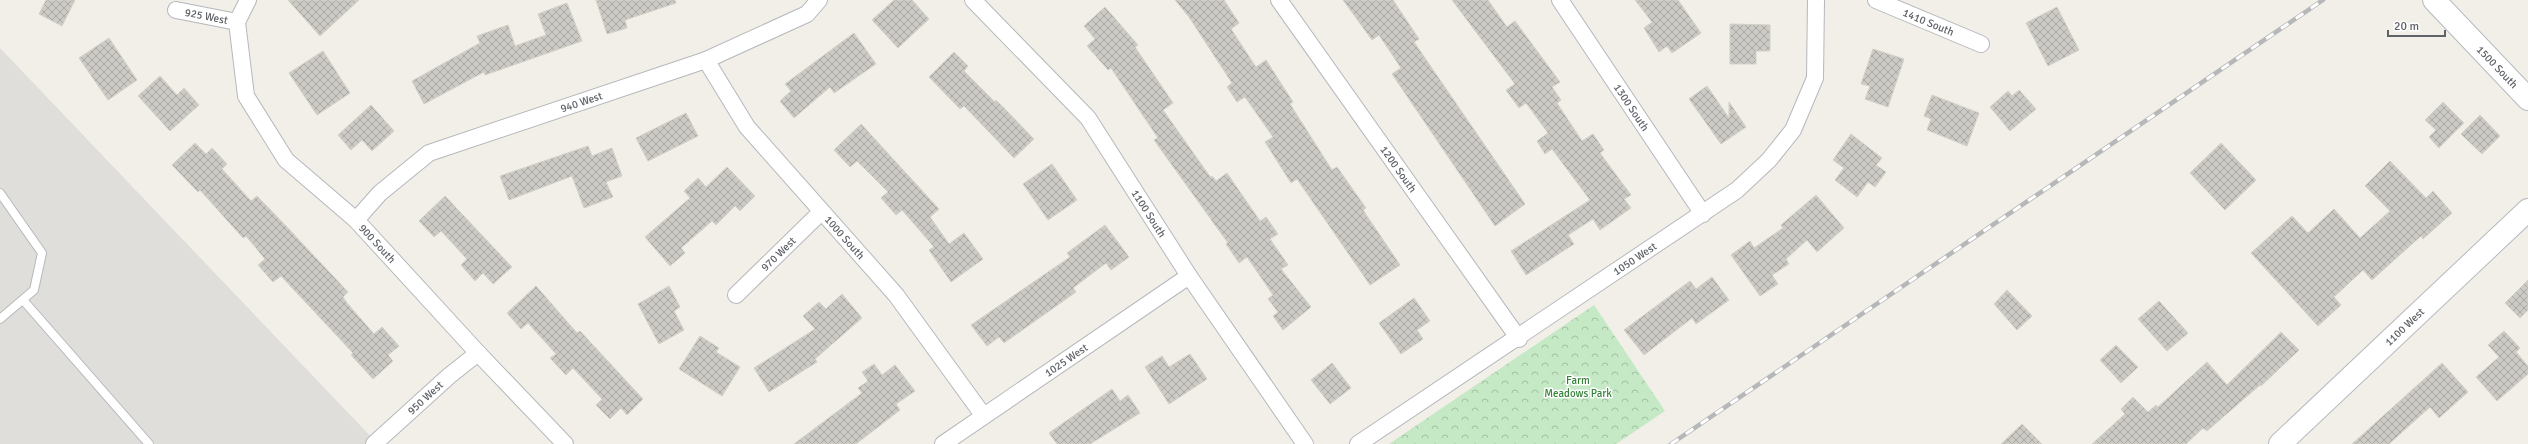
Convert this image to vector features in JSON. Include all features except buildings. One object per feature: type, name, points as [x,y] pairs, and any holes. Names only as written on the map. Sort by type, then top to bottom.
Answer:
[{"type":"street","name":"925 West","points":[[176,10],[237,22],[248,0]]},
{"type":"street","name":"940 West","points":[[356,220],[380,193],[429,153],[706,60],[807,14],[819,0]]},
{"type":"street","name":"1100 South","points":[[973,0],[1088,118],[1189,276],[1305,444]]},
{"type":"street","name":"1200 South","points":[[1279,0],[1519,338]]},
{"type":"street","name":"1300 South","points":[[1560,0],[1703,214]]},
{"type":"street","name":"1410 South","points":[[1876,0],[1981,44]]},
{"type":"street","name":"1500 South","points":[[2434,0],[2528,99]]},
{"type":"street","name":"1050 West","points":[[1358,444],[1519,338],[1738,190],[1769,160],[1793,130],[1815,78],[1817,4]]},
{"type":"street","name":"900 South","points":[[237,22],[246,96],[286,160],[356,220],[478,354],[565,444]]},
{"type":"street","name":"1000 South","points":[[706,60],[747,127],[896,295],[983,415]]},
{"type":"street","name":"1100 West","points":[[2280,444],[2528,210]]},
{"type":"street","name":"970 West","points":[[736,295],[821,212]]},
{"type":"street","name":"1025 West","points":[[943,444],[983,415],[1189,276]]},
{"type":"street","name":"950 West","points":[[374,444],[449,376],[478,354]]},
{"type":"lane","points":[[0,193],[42,253],[34,290],[0,319]]},
{"type":"lane","points":[[23,300],[149,444]]},
{"type":"shaded area","points":[[0,48],[356,421],[378,444],[0,444]]},
{"type":"green space","name":"Farm Meadows Park","points":[[1594,305],[1665,411],[1616,444],[1389,444]]},
{"type":"railway","points":[[1671,444],[2323,0]]}]
